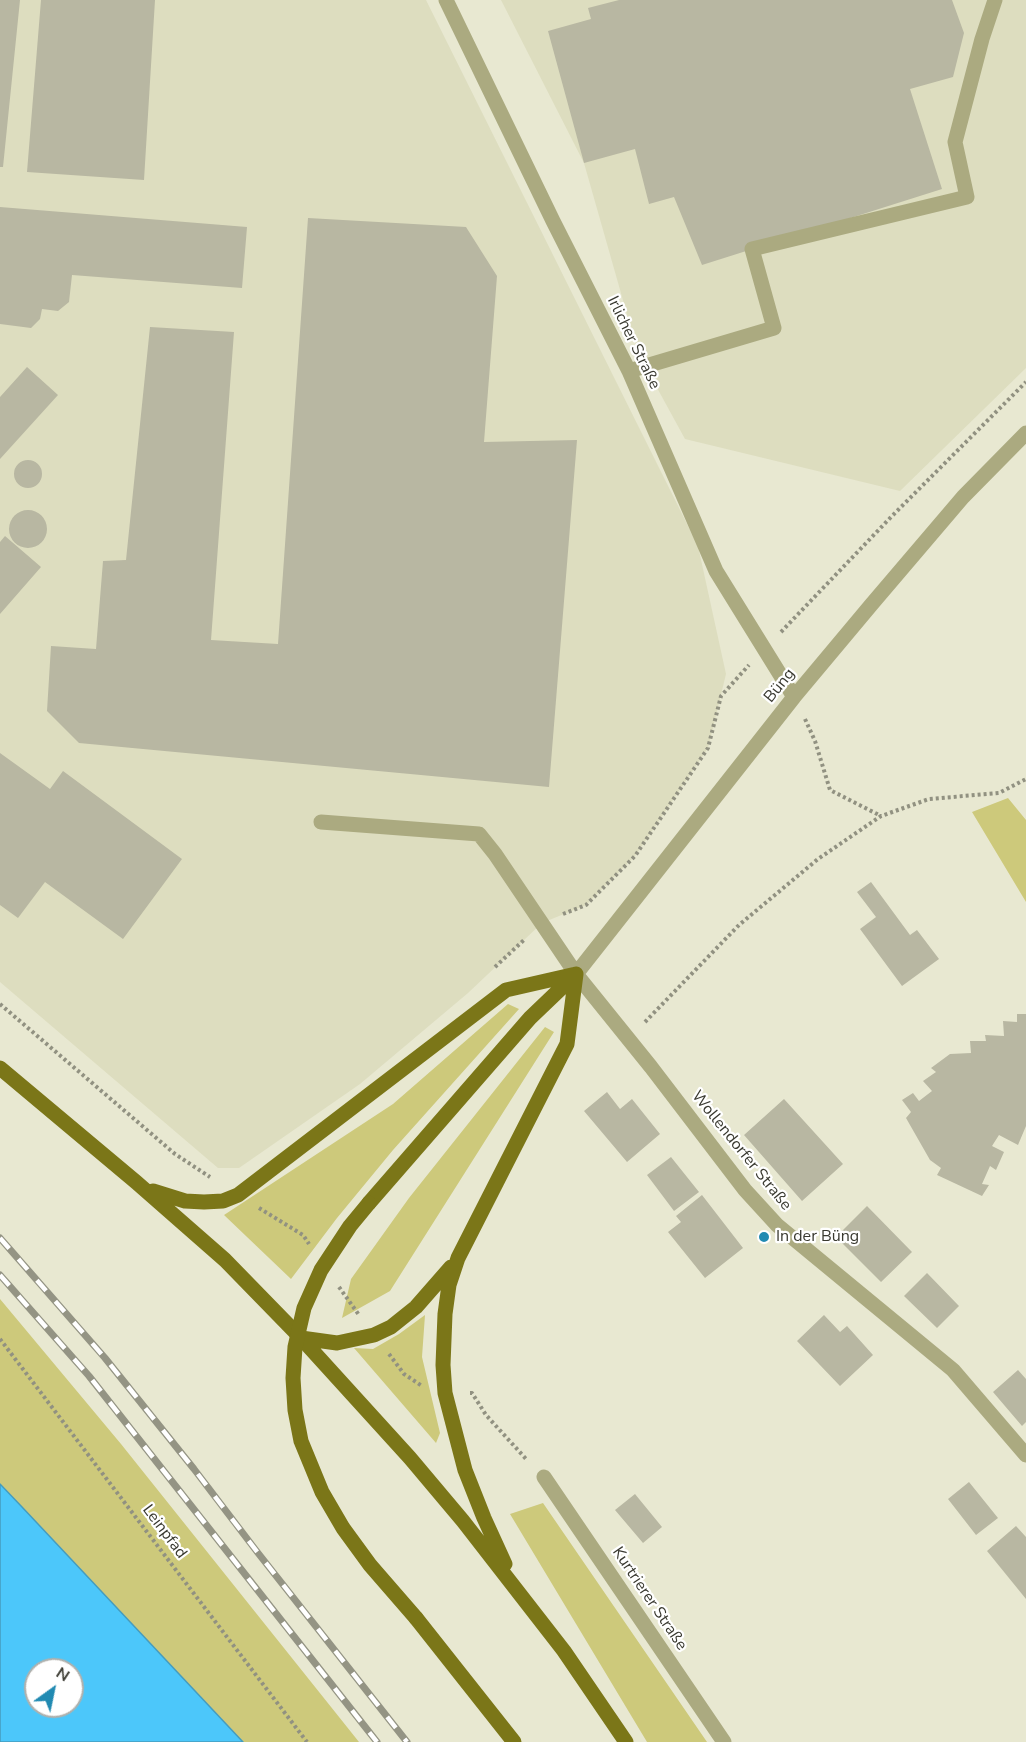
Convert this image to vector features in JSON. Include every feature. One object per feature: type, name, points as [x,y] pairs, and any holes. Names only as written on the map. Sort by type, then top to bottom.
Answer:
[{"type":"main road","points":[[136,1182],[185,1202],[223,1201],[238,1195],[506,990],[576,974]]},
{"type":"main road","points":[[514,1742],[416,1618],[370,1565],[321,1492],[301,1441],[295,1410],[293,1378],[296,1347],[307,1300],[330,1255],[369,1203],[530,1018],[576,974]]},
{"type":"main road","points":[[514,1585],[465,1470],[445,1393],[443,1365],[445,1314],[449,1285],[458,1258],[567,1044],[576,974]]},
{"type":"main road","points":[[0,1068],[225,1260],[301,1338],[410,1458],[514,1585],[564,1651],[626,1742]]},
{"type":"main road","points":[[301,1338],[337,1343],[374,1335],[391,1327],[427,1297],[458,1258]]},
{"type":"street","name":"Irlicher Straße","points":[[446,0],[553,221],[629,371],[716,571],[794,697]]},
{"type":"street","points":[[629,371],[774,328],[752,249],[967,197],[955,142],[982,39],[995,0]]},
{"type":"street","name":"Büng","points":[[576,974],[794,697],[963,497],[1026,432]]},
{"type":"street","name":"Wollendorfer Straße","points":[[321,822],[479,834],[576,974],[745,1190],[777,1226],[953,1370],[1026,1455]]},
{"type":"street","name":"Kurtrierer Straße","points":[[544,1477],[724,1742]]},
{"type":"path","points":[[492,970],[542,923],[586,906],[636,856],[708,748],[721,696],[891,517],[1026,382]]},
{"type":"path","points":[[794,697],[815,741],[830,790],[880,816]]},
{"type":"path","points":[[628,1040],[739,925],[818,859],[880,816],[928,800],[999,793],[1026,779]]},
{"type":"path","points":[[0,1004],[175,1154],[238,1195]]},
{"type":"path","name":"Leinpfad","points":[[0,1339],[307,1742]]},
{"type":"shaded area","points":[[0,0],[426,0],[698,546],[726,674],[708,748],[635,856],[586,905],[542,923],[468,993],[360,1084],[239,1168],[218,1168],[0,982]]},
{"type":"shaded area","points":[[501,0],[1026,0],[1026,368],[900,491],[685,439],[638,353],[584,163]]},
{"type":"shaded area","points":[[1008,798],[1026,820],[1026,902],[972,812]]},
{"type":"shaded area","points":[[508,1004],[519,1009],[393,1150],[291,1279],[224,1215],[393,1104]]},
{"type":"shaded area","points":[[545,1027],[554,1032],[390,1291],[342,1318],[351,1279],[409,1198]]},
{"type":"shaded area","points":[[0,1299],[121,1444],[359,1742],[243,1742],[0,1484]]},
{"type":"shaded area","points":[[425,1315],[422,1357],[440,1433],[436,1443],[354,1348],[373,1349]]},
{"type":"shaded area","points":[[543,1503],[707,1742],[647,1742],[510,1514]]},
{"type":"water","points":[[0,1484],[243,1742],[0,1742]]},
{"type":"building","points":[[0,0],[20,0],[3,167],[0,167]]},
{"type":"building","points":[[41,0],[155,0],[144,180],[27,172]]},
{"type":"building","points":[[619,0],[952,0],[964,33],[953,77],[910,89],[942,189],[702,265],[674,197],[649,204],[635,149],[584,163],[548,31],[591,19],[588,8]]},
{"type":"building","points":[[0,207],[247,227],[242,288],[72,275],[69,302],[58,311],[42,309],[40,319],[31,328],[0,324]]},
{"type":"building","points":[[308,218],[466,227],[497,276],[484,442],[577,440],[549,787],[79,743],[47,711],[51,646],[96,649],[103,561],[126,560],[150,327],[234,332],[211,640],[278,644]]},
{"type":"building","points":[[27,367],[58,395],[0,459],[0,397]]},
{"type":"building","points":[[28,460],[38,464],[42,474],[38,484],[28,488],[18,484],[14,474],[18,464]]},
{"type":"building","points":[[28,510],[42,515],[47,529],[42,543],[28,548],[14,543],[9,529],[14,515]]},
{"type":"building","points":[[5,536],[41,567],[0,614],[0,542]]},
{"type":"building","points":[[0,753],[50,789],[63,771],[182,859],[123,939],[45,882],[18,918],[0,905]]},
{"type":"building","points":[[871,882],[910,935],[917,930],[939,959],[902,986],[860,929],[876,917],[857,892]]},
{"type":"building","points":[[1017,1014],[1026,1014],[1026,1126],[1018,1145],[999,1135],[992,1146],[1004,1152],[996,1170],[990,1166],[982,1184],[989,1185],[982,1196],[937,1175],[941,1168],[930,1160],[906,1118],[911,1112],[902,1100],[913,1093],[919,1101],[932,1091],[923,1081],[936,1072],[931,1068],[950,1054],[971,1053],[970,1041],[986,1041],[985,1035],[1004,1036],[1003,1021],[1017,1022]]},
{"type":"building","points":[[607,1092],[620,1109],[632,1099],[660,1134],[627,1162],[584,1111]]},
{"type":"building","points":[[784,1099],[843,1164],[802,1201],[744,1135]]},
{"type":"building","points":[[671,1157],[699,1192],[674,1211],[647,1175]]},
{"type":"building","points":[[702,1195],[743,1248],[705,1278],[668,1232],[681,1222],[676,1216]]},
{"type":"building","points":[[867,1206],[912,1252],[881,1282],[836,1237]]},
{"type":"building","points":[[927,1273],[959,1306],[937,1328],[904,1296]]},
{"type":"building","points":[[824,1315],[840,1332],[847,1326],[873,1355],[840,1386],[797,1341]]},
{"type":"building","points":[[1018,1370],[1026,1379],[1026,1422],[1022,1426],[993,1392]]},
{"type":"building","points":[[969,1482],[998,1518],[976,1535],[948,1499]]},
{"type":"building","points":[[635,1494],[662,1527],[643,1543],[615,1510]]},
{"type":"building","points":[[1016,1526],[1026,1537],[1026,1599],[987,1551]]},
{"type":"railway","points":[[0,1238],[105,1358],[407,1742]]},
{"type":"railway","points":[[0,1275],[89,1376],[377,1742]]},
{"type":"place","name":"In der Büng","points":[[764,1237]]}]
